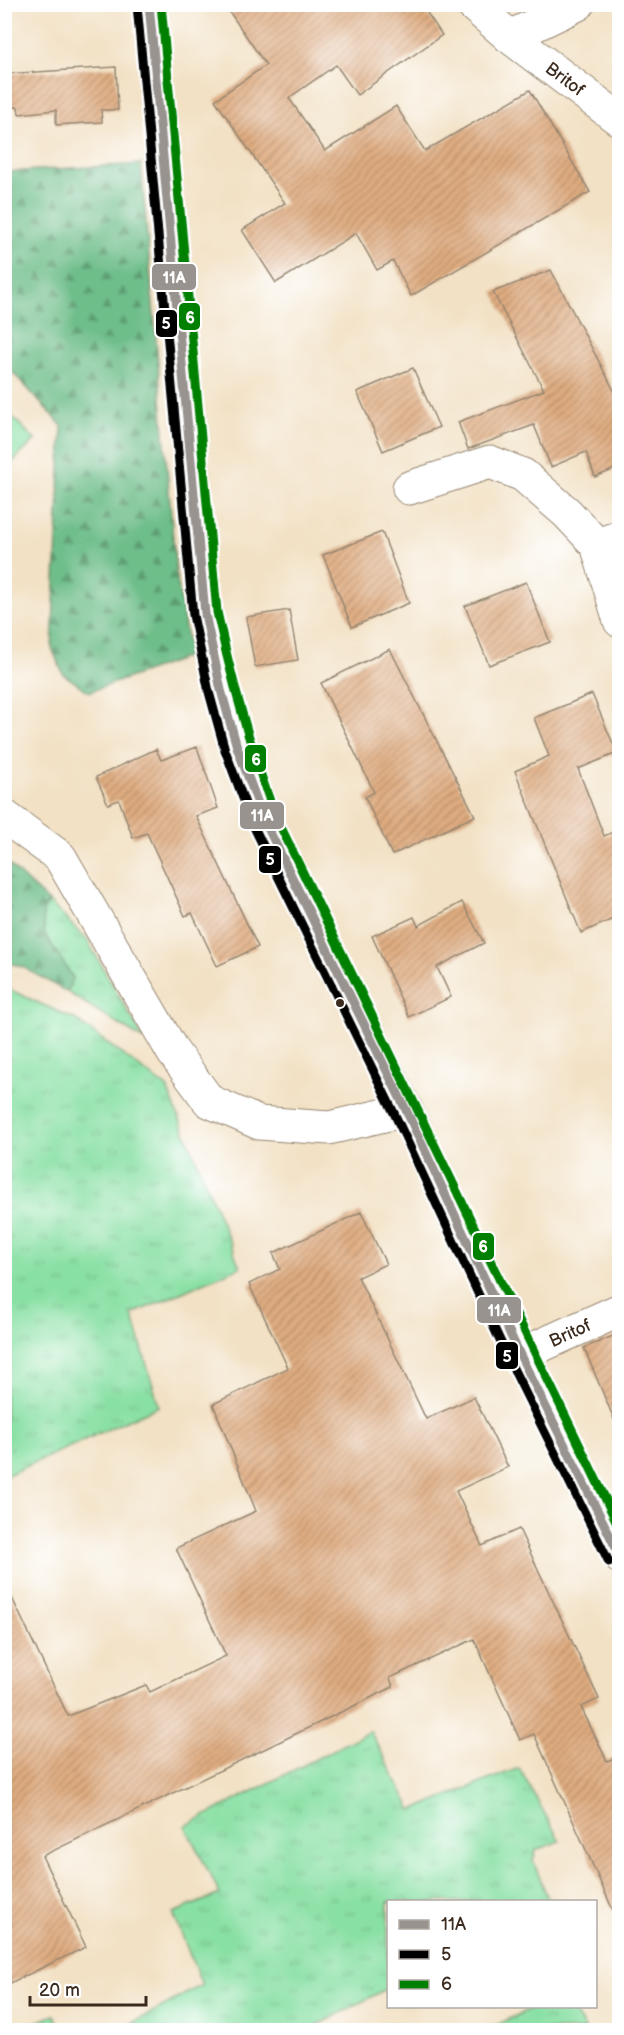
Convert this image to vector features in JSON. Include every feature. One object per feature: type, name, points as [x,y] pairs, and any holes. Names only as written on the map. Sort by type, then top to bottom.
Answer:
[{"type":"street","points":[[149,4],[206,614],[221,690],[237,747],[264,820],[406,1110],[520,1355],[620,1557]]},
{"type":"street","name":"Britof","points":[[472,4],[510,37],[620,120]]},
{"type":"street","points":[[510,37],[578,4]]},
{"type":"street","points":[[409,488],[490,462],[523,475],[567,513],[608,541],[620,621]]},
{"type":"street","points":[[4,816],[60,857],[173,1052],[209,1101],[259,1123],[329,1128],[406,1110]]},
{"type":"street","name":"Britof","points":[[520,1355],[620,1311]]},
{"type":"green space","points":[[141,164],[176,573],[190,656],[89,692],[63,674],[52,648],[62,426],[5,364],[5,172]]},
{"type":"green space","points":[[5,409],[35,440],[5,469]]},
{"type":"green space","points":[[4,860],[49,902],[43,909],[44,933],[73,978],[67,992],[23,967],[5,962]]},
{"type":"green space","points":[[49,902],[87,940],[144,1040],[67,992],[73,978],[44,933],[43,909]]},
{"type":"green space","points":[[4,987],[76,1020],[167,1088],[240,1267],[132,1314],[159,1406],[5,1476]]},
{"type":"green space","points":[[370,1731],[412,1810],[519,1768],[560,1841],[536,1850],[533,1861],[549,1900],[387,1900],[387,1989],[308,2030],[120,2030],[202,1985],[173,1913],[220,1894],[185,1826]]},
{"type":"green space","points":[[532,2008],[572,2008],[586,2030],[486,2030]]},
{"type":"green space","points":[[54,2015],[63,2030],[18,2030]]},
{"type":"building","points":[[224,4],[421,4],[442,35],[357,95],[336,65],[289,98],[325,151],[396,106],[425,151],[530,90],[590,192],[411,296],[393,261],[377,270],[356,233],[276,283],[242,230],[285,203],[215,100],[266,65]]},
{"type":"building","points":[[116,67],[118,110],[101,110],[102,122],[56,125],[56,110],[19,114],[18,107],[4,108],[4,74]]},
{"type":"building","points":[[551,270],[620,402],[620,467],[595,477],[586,452],[551,467],[534,425],[468,449],[458,422],[544,390],[493,292]]},
{"type":"building","points":[[413,368],[439,427],[383,451],[357,392]]},
{"type":"building","points":[[382,532],[409,603],[352,627],[323,555]]},
{"type":"building","points":[[526,582],[550,642],[489,665],[465,606]]},
{"type":"building","points":[[289,610],[298,660],[255,667],[246,617]]},
{"type":"building","points":[[390,649],[475,816],[392,855],[365,797],[374,792],[321,683]]},
{"type":"building","points":[[592,694],[617,753],[578,769],[604,836],[620,829],[620,916],[581,933],[515,771],[549,756],[534,718]]},
{"type":"building","points":[[197,747],[218,808],[196,816],[258,947],[217,966],[192,913],[185,916],[147,833],[133,838],[119,800],[108,804],[96,777],[156,749],[161,760]]},
{"type":"building","points":[[462,902],[484,943],[437,967],[451,997],[409,1017],[372,936],[414,917],[418,926]]},
{"type":"building","points":[[361,1212],[386,1264],[358,1277],[426,1419],[474,1397],[508,1467],[456,1491],[482,1546],[519,1529],[599,1699],[581,1707],[607,1761],[620,1756],[620,1926],[534,1734],[520,1740],[474,1639],[390,1678],[393,1687],[42,1856],[86,1947],[4,1986],[4,1581],[68,1716],[146,1685],[150,1692],[226,1656],[176,1548],[256,1511],[213,1404],[288,1368],[249,1284],[280,1269],[273,1253]]},
{"type":"building","points":[[620,1333],[620,1431],[619,1431],[584,1348]]},
{"type":"transit line","name":"11A","points":[[149,4],[205,614],[221,690],[237,747],[264,820],[406,1110],[520,1355],[620,1556]]},
{"type":"transit line","name":"6","points":[[161,4],[217,612],[250,740],[275,815],[620,1529]]},
{"type":"transit line","name":"5","points":[[137,5],[193,615],[209,692],[225,750],[253,825],[395,1115],[509,1360],[609,1562]]}]
